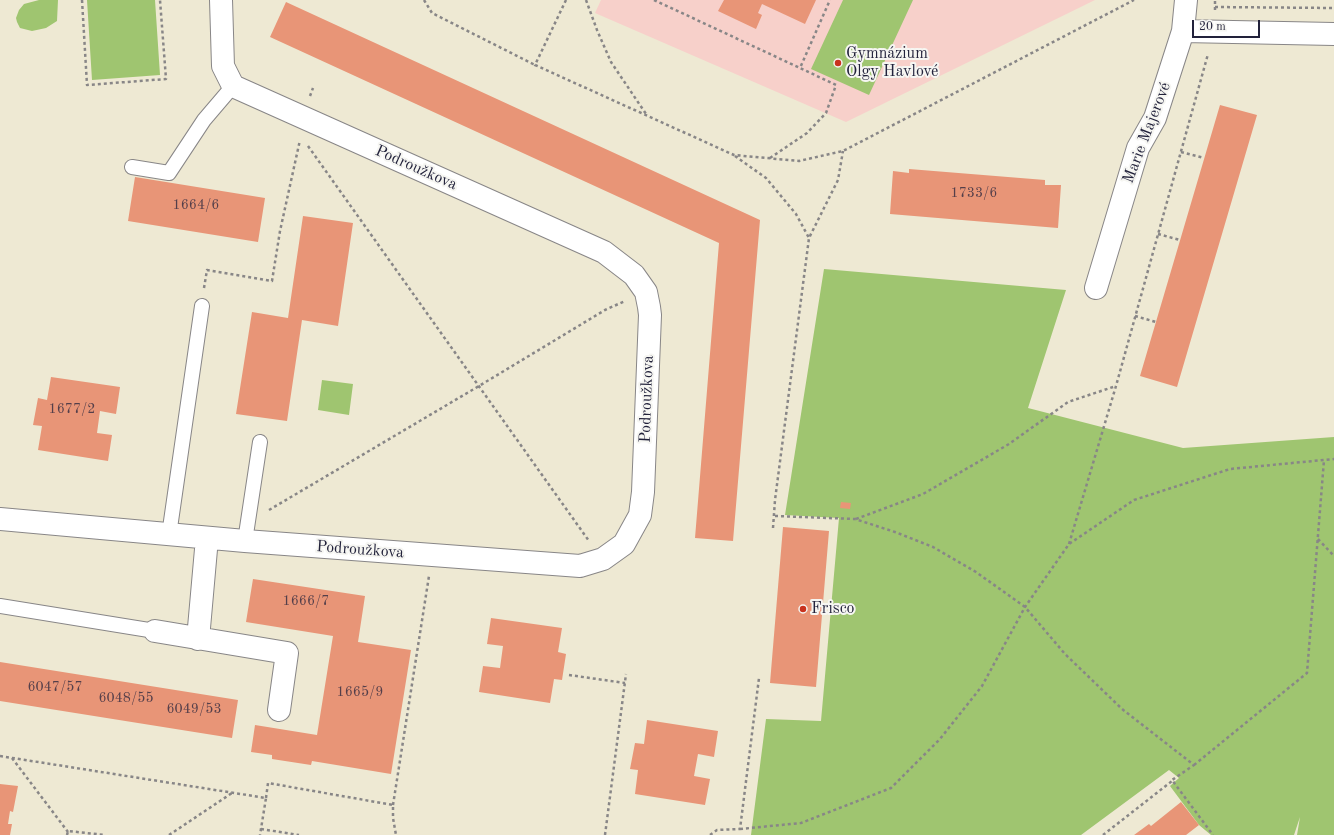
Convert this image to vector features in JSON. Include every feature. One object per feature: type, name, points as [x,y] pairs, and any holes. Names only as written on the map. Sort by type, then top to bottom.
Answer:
[{"type":"street","points":[[221,0],[222,66],[233,86]]},
{"type":"street","name":"Marie Majerové","points":[[1096,288],[1138,148],[1155,118],[1183,31],[1186,0]]},
{"type":"street","points":[[1183,31],[1334,34]]},
{"type":"street","name":"Podroužkova","points":[[0,519],[168,535],[580,566],[603,559],[624,544],[640,515],[643,492],[650,315],[646,292],[634,275],[604,252],[233,86]]},
{"type":"street","points":[[198,638],[208,538]]},
{"type":"street","points":[[155,631],[287,653],[279,710]]},
{"type":"lane","points":[[132,167],[169,173],[204,120],[233,86]]},
{"type":"lane","points":[[168,535],[202,306]]},
{"type":"lane","points":[[245,541],[260,442]]},
{"type":"lane","points":[[0,606],[155,631]]},
{"type":"path","points":[[82,0],[87,85],[166,79],[160,0]]},
{"type":"path","points":[[424,0],[432,13],[535,65],[734,155],[766,178],[796,214],[809,238]]},
{"type":"path","points":[[535,65],[566,0]]},
{"type":"path","points":[[586,0],[611,62],[647,115]]},
{"type":"path","points":[[654,0],[836,85],[826,113],[807,133],[770,158]]},
{"type":"path","points":[[800,68],[830,0]]},
{"type":"path","points":[[734,155],[799,160],[843,151],[1134,0]]},
{"type":"path","points":[[710,835],[717,830],[801,823],[891,788],[940,739],[982,686],[1025,607],[1068,544],[1116,386],[1214,32],[1215,0]]},
{"type":"path","points":[[1215,7],[1334,8]]},
{"type":"path","points":[[202,306],[207,270],[272,281],[280,230],[301,135],[589,542]]},
{"type":"path","points":[[773,528],[775,500],[809,238],[838,180],[843,151]]},
{"type":"path","points":[[1181,152],[1204,158]]},
{"type":"path","points":[[1158,234],[1180,240]]},
{"type":"path","points":[[268,511],[605,310],[646,292]]},
{"type":"path","points":[[1135,316],[1156,322]]},
{"type":"path","points":[[855,519],[924,494],[1009,444],[1068,402],[1116,386]]},
{"type":"path","points":[[1068,544],[1134,500],[1230,469],[1334,459]]},
{"type":"path","points":[[1103,835],[1172,780],[1194,765],[1307,673],[1324,460]]},
{"type":"path","points":[[774,516],[855,519],[934,547],[976,572],[1025,607],[1065,654],[1122,709],[1194,765]]},
{"type":"path","points":[[1318,539],[1334,556]]},
{"type":"path","points":[[396,835],[393,818],[393,805],[432,555]]},
{"type":"path","points":[[605,835],[626,674]]},
{"type":"path","points":[[569,675],[625,683]]},
{"type":"path","points":[[740,829],[759,678]]},
{"type":"path","points":[[0,756],[266,798]]},
{"type":"path","points":[[12,758],[68,832],[105,835]]},
{"type":"path","points":[[1172,780],[1214,835]]},
{"type":"path","points":[[260,835],[268,783],[393,805]]},
{"type":"path","points":[[169,835],[232,793]]},
{"type":"path","points":[[261,829],[299,835]]},
{"type":"shaded area","name":"Gymnázium Olgy Havlové","points":[[601,0],[1095,0],[846,122],[595,13]]},
{"type":"green space","points":[[39,0],[58,0],[57,21],[46,28],[32,31],[20,28],[16,18],[19,10],[24,4]]},
{"type":"green space","points":[[87,0],[155,0],[160,75],[92,80]]},
{"type":"green space","points":[[843,0],[913,0],[869,95],[811,69]]},
{"type":"green space","points":[[824,269],[1066,290],[1028,408],[1183,448],[1334,437],[1334,835],[1297,835],[1300,817],[1294,835],[1211,835],[1199,825],[1170,786],[1179,778],[1169,770],[1081,835],[751,835],[766,719],[821,721],[839,518],[785,515]]},
{"type":"green space","points":[[322,380],[353,384],[349,415],[318,410]]},
{"type":"building","name":"Gymnázium Olgy Havlové","points":[[724,0],[816,0],[805,24],[762,4],[758,13],[762,15],[756,29],[718,11]]},
{"type":"building","points":[[286,2],[760,220],[733,541],[695,538],[719,243],[270,37]]},
{"type":"building","points":[[1220,105],[1257,115],[1177,387],[1140,376]]},
{"type":"building","points":[[909,169],[1045,180],[1045,185],[1061,185],[1058,228],[890,214],[893,171],[909,173]]},
{"type":"building","points":[[135,177],[265,198],[258,242],[128,221]]},
{"type":"building","points":[[303,216],[353,223],[338,326],[302,320],[287,421],[236,414],[252,312],[288,318]]},
{"type":"building","points":[[51,377],[120,387],[116,414],[100,411],[97,433],[112,435],[108,461],[38,450],[42,426],[33,425],[38,398],[47,400]]},
{"type":"building","points":[[841,502],[851,503],[850,509],[840,508]]},
{"type":"building","points":[[783,527],[829,531],[816,687],[770,683]]},
{"type":"building","points":[[253,579],[365,596],[358,642],[411,650],[391,774],[312,761],[311,765],[272,759],[272,755],[251,752],[255,725],[317,735],[333,636],[246,622]]},
{"type":"building","points":[[491,618],[562,628],[558,652],[566,654],[562,680],[554,679],[550,703],[479,692],[483,666],[500,668],[503,646],[487,644]]},
{"type":"building","points":[[0,662],[238,700],[232,738],[0,701]]},
{"type":"building","points":[[647,720],[718,731],[714,757],[698,754],[694,776],[710,779],[705,805],[635,794],[638,770],[630,769],[635,743],[644,744]]},
{"type":"building","points":[[0,784],[18,786],[13,812],[10,811],[8,824],[12,824],[10,835],[0,835]]},
{"type":"building","points":[[1181,802],[1199,825],[1186,835],[1134,835],[1149,824],[1151,826]]},
{"type":"place","name":"Gymnázium Olgy Havlové","points":[[838,63]]},
{"type":"place","name":"Frisco","points":[[803,609]]}]
